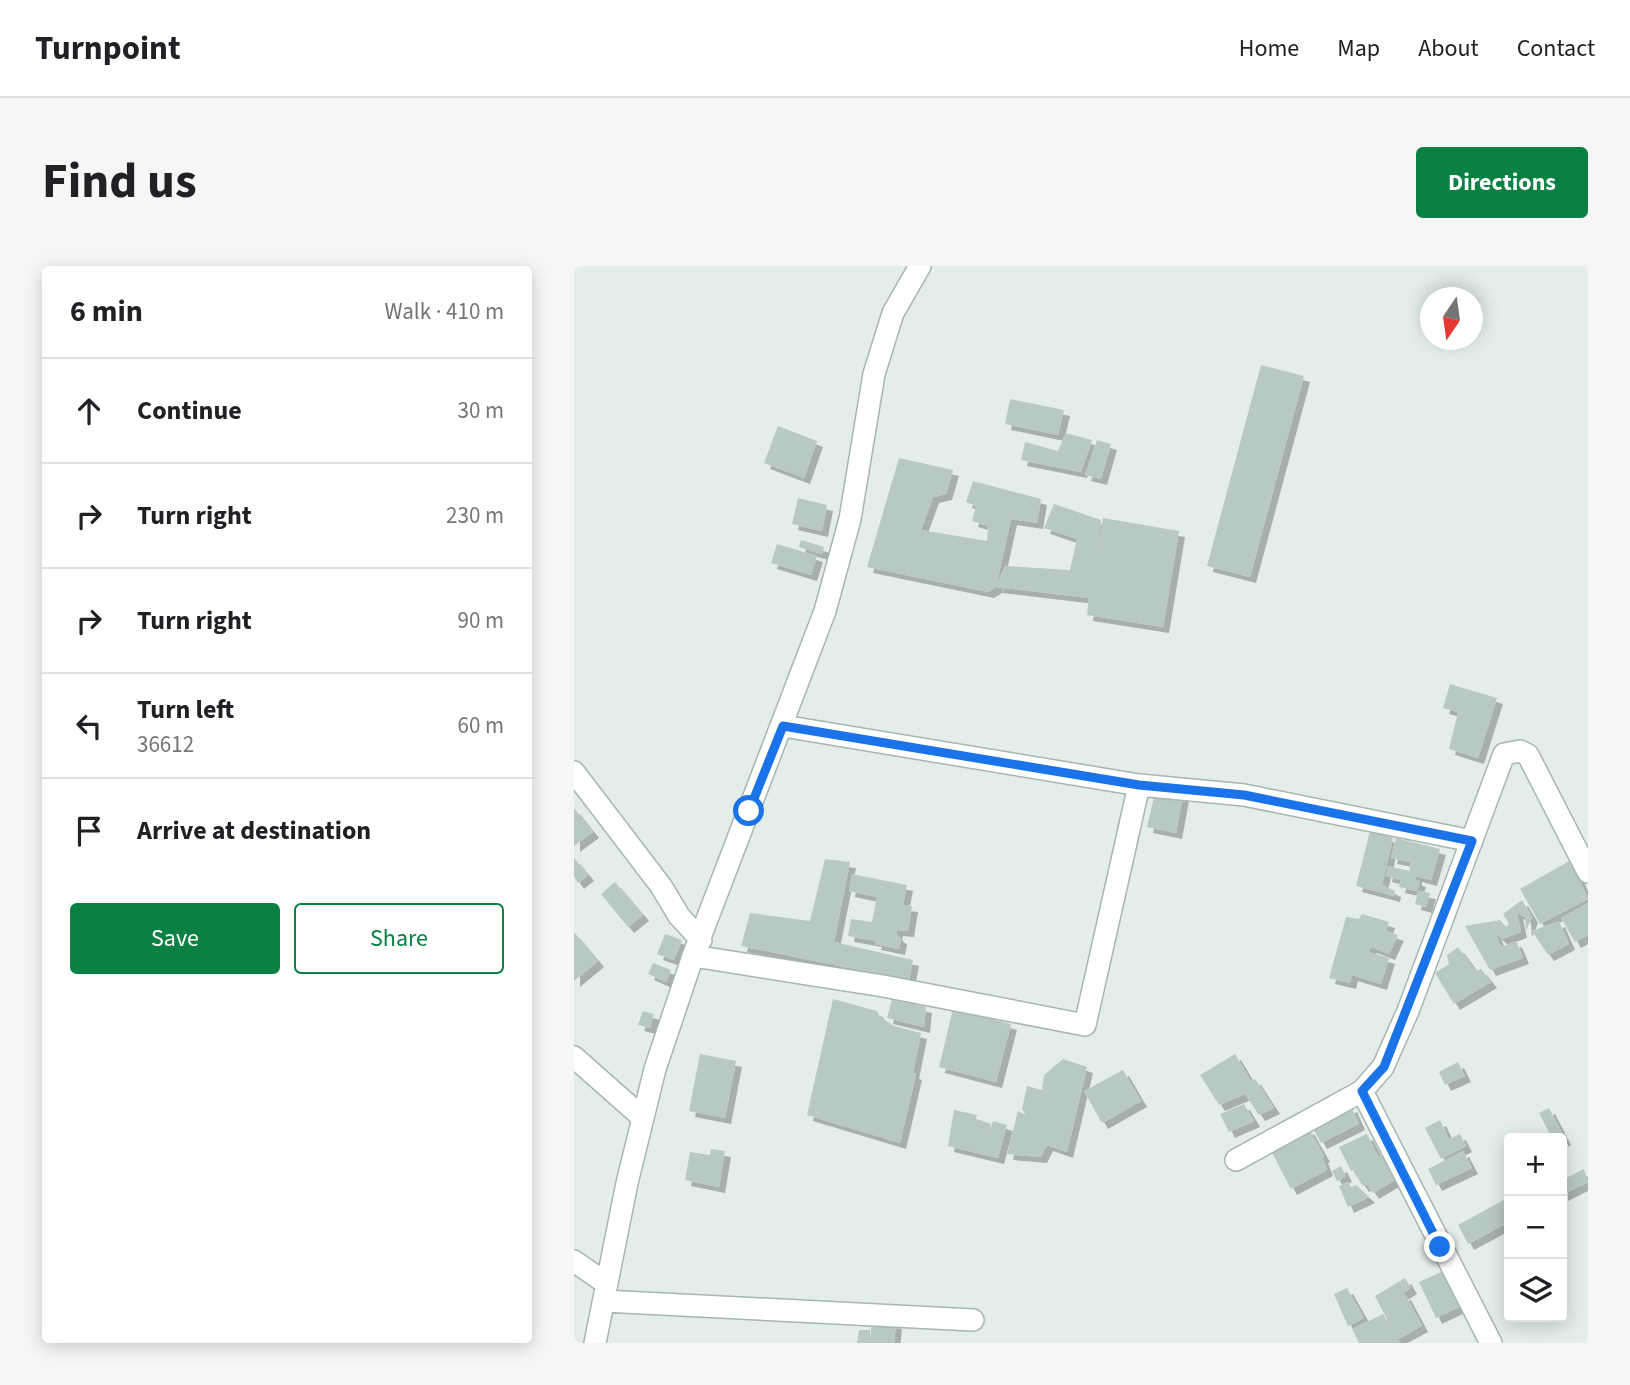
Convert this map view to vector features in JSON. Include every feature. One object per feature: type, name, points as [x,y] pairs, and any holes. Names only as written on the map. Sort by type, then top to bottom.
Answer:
[{"type":"street","points":[[595,1343],[654,1069],[825,611],[850,519],[874,374],[893,313],[920,266]]},
{"type":"street","points":[[783,726],[1139,785],[1244,795],[1472,841]]},
{"type":"street","points":[[1236,1160],[1362,1091],[1384,1067],[1504,754],[1520,751],[1528,755],[1588,872]]},
{"type":"street","points":[[574,772],[661,886],[697,948],[1085,1025],[1139,785]]},
{"type":"street","points":[[574,1057],[643,1118]]},
{"type":"street","points":[[1362,1091],[1491,1343]]},
{"type":"street","points":[[574,1261],[605,1292],[973,1320]]},
{"type":"building","points":[[1261,365],[1304,376],[1250,577],[1207,566]]},
{"type":"building","points":[[1010,399],[1064,410],[1058,435],[1005,424]]},
{"type":"building","points":[[778,426],[817,441],[804,478],[764,463]]},
{"type":"building","points":[[1066,433],[1092,440],[1081,472],[1021,460],[1025,442],[1058,451]]},
{"type":"building","points":[[1097,440],[1111,444],[1101,479],[1085,475]]},
{"type":"building","points":[[899,458],[953,470],[946,494],[933,497],[921,530],[987,541],[988,526],[972,521],[976,506],[966,502],[973,481],[1041,499],[1037,523],[1011,519],[996,587],[988,592],[867,567]]},
{"type":"building","points":[[798,498],[827,505],[822,531],[792,524]]},
{"type":"building","points":[[1054,504],[1101,520],[1094,567],[1103,518],[1179,531],[1163,627],[1087,615],[1089,598],[996,587],[1005,566],[1070,570],[1077,539],[1044,528]]},
{"type":"building","points":[[801,540],[824,547],[822,554],[799,547]]},
{"type":"building","points":[[777,544],[817,556],[811,575],[771,563]]},
{"type":"building","points":[[1450,684],[1497,698],[1478,758],[1449,749],[1458,712],[1443,708]]},
{"type":"building","points":[[1183,795],[1176,833],[1147,827],[1154,797]]},
{"type":"building","points":[[574,808],[593,832],[574,846]]},
{"type":"building","points":[[1370,831],[1393,838],[1382,885],[1395,891],[1394,896],[1356,886]]},
{"type":"building","points":[[1396,838],[1440,849],[1431,880],[1416,876],[1416,880],[1420,881],[1417,891],[1399,887],[1401,880],[1386,876],[1388,866],[1409,871],[1411,862],[1391,858]]},
{"type":"building","points":[[574,858],[588,875],[578,883],[574,877]]},
{"type":"building","points":[[825,859],[850,862],[834,942],[913,960],[909,980],[741,946],[750,913],[810,921]]},
{"type":"building","points":[[1571,860],[1588,899],[1540,924],[1520,889]]},
{"type":"building","points":[[852,874],[907,885],[903,905],[912,906],[908,931],[897,930],[896,934],[901,939],[899,949],[848,936],[851,919],[872,922],[877,897],[849,891]]},
{"type":"building","points":[[615,882],[643,915],[628,927],[601,894]]},
{"type":"building","points":[[1418,891],[1430,893],[1426,907],[1415,904]]},
{"type":"building","points":[[1522,900],[1532,917],[1526,931],[1525,917],[1517,913],[1521,932],[1502,939],[1495,933],[1501,947],[1516,941],[1523,958],[1490,970],[1465,926],[1500,920],[1506,927],[1509,924],[1503,914]]},
{"type":"building","points":[[1588,903],[1588,935],[1575,942],[1561,918]]},
{"type":"building","points":[[1362,914],[1389,922],[1386,931],[1398,935],[1389,954],[1371,947],[1368,952],[1389,958],[1381,984],[1352,975],[1350,983],[1329,978],[1346,917],[1359,919]]},
{"type":"building","points":[[1559,921],[1569,944],[1548,955],[1532,931]]},
{"type":"building","points":[[574,932],[598,961],[574,981]]},
{"type":"building","points":[[665,934],[682,940],[674,960],[657,954]]},
{"type":"building","points":[[1458,947],[1476,971],[1481,969],[1491,982],[1454,1004],[1435,973],[1449,964],[1447,955]]},
{"type":"building","points":[[653,963],[671,970],[666,982],[648,974]]},
{"type":"building","points":[[833,999],[877,1011],[880,1017],[894,1026],[921,1033],[913,1073],[916,1074],[900,1143],[807,1115]]},
{"type":"building","points":[[892,999],[926,1007],[924,1027],[887,1018]]},
{"type":"building","points":[[953,1009],[1011,1024],[996,1082],[939,1067]]},
{"type":"building","points":[[643,1011],[654,1014],[650,1028],[638,1025]]},
{"type":"building","points":[[700,1054],[736,1061],[725,1118],[689,1111]]},
{"type":"building","points":[[1235,1054],[1251,1081],[1255,1079],[1274,1108],[1259,1115],[1245,1094],[1219,1105],[1200,1075]]},
{"type":"building","points":[[1063,1059],[1087,1067],[1067,1152],[1047,1145],[1041,1157],[1007,1154],[1018,1111],[1026,1115],[1022,1109],[1027,1086],[1042,1090],[1044,1075]]},
{"type":"building","points":[[1458,1062],[1465,1076],[1445,1085],[1439,1072]]},
{"type":"building","points":[[1123,1070],[1141,1101],[1102,1123],[1084,1091]]},
{"type":"building","points":[[1244,1104],[1254,1121],[1229,1132],[1220,1114]]},
{"type":"building","points":[[1351,1106],[1359,1124],[1321,1143],[1312,1127]]},
{"type":"building","points":[[1549,1108],[1562,1133],[1549,1133],[1539,1113]]},
{"type":"building","points":[[954,1110],[977,1115],[976,1119],[991,1124],[988,1138],[993,1121],[1007,1125],[998,1158],[948,1146]]},
{"type":"building","points":[[1440,1120],[1449,1139],[1460,1134],[1466,1146],[1441,1159],[1425,1128]]},
{"type":"building","points":[[1308,1128],[1324,1156],[1322,1157],[1327,1170],[1291,1189],[1269,1147]]},
{"type":"building","points":[[1367,1134],[1379,1158],[1385,1154],[1398,1178],[1373,1193],[1367,1184],[1363,1186],[1353,1171],[1366,1164],[1351,1171],[1339,1147]]},
{"type":"building","points":[[711,1149],[725,1151],[719,1187],[685,1180],[690,1152],[710,1155]]},
{"type":"building","points":[[1463,1151],[1472,1168],[1436,1185],[1428,1169]]},
{"type":"building","points":[[1341,1166],[1346,1176],[1337,1181],[1332,1171]]},
{"type":"building","points":[[1584,1169],[1588,1182],[1567,1192],[1567,1178]]},
{"type":"building","points":[[1348,1182],[1351,1187],[1356,1185],[1369,1197],[1348,1207],[1339,1186]]},
{"type":"building","points":[[1504,1200],[1504,1225],[1468,1244],[1458,1225]]},
{"type":"building","points":[[1450,1268],[1467,1303],[1436,1318],[1419,1282]]},
{"type":"building","points":[[1405,1278],[1411,1288],[1391,1301],[1405,1294],[1422,1326],[1398,1339],[1400,1343],[1359,1343],[1352,1329],[1383,1314],[1392,1329],[1375,1296]]},
{"type":"building","points":[[1347,1288],[1364,1318],[1348,1326],[1334,1294]]},
{"type":"building","points":[[872,1320],[896,1323],[894,1343],[857,1343],[859,1330],[870,1330],[870,1339]]},
{"type":"route","points":[[749,811],[783,726],[1139,785],[1244,795],[1472,841],[1384,1067],[1362,1091],[1440,1247]]}]
